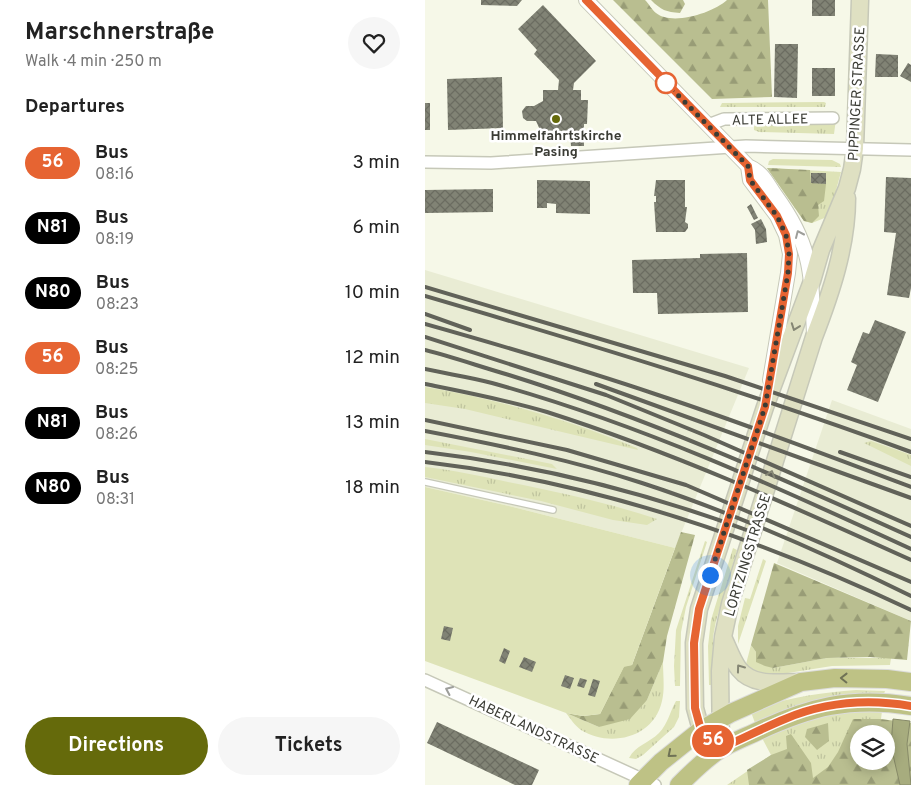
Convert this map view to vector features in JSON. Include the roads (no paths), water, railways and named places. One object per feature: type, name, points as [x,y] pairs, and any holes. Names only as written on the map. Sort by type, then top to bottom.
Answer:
[{"type":"main road","name":"PIPPINGER STRASSE","points":[[812,281],[824,242],[847,188],[852,169],[855,148],[860,0]]},
{"type":"main road","name":"PIPPINGER STRASSE","points":[[814,338],[837,271],[847,212],[847,188]]},
{"type":"main road","name":"LORTZINGSTRASSE","points":[[701,730],[695,708],[693,683],[694,643],[699,609],[765,407],[812,281]]},
{"type":"main road","name":"LORTZINGSTRASSE","points":[[721,748],[720,671],[723,637],[730,604],[814,338]]},
{"type":"main road","points":[[723,637],[738,668],[751,680],[801,682],[835,678],[887,679],[911,682]]},
{"type":"main road","points":[[645,783],[661,762],[701,730],[743,707],[801,682]]},
{"type":"main road","points":[[679,785],[721,748],[786,718],[819,708],[854,702],[911,706]]},
{"type":"main road","points":[[701,730],[721,748]]},
{"type":"street","name":"ALTE ALLEE","points":[[586,0],[748,166],[759,171],[789,213],[799,231],[806,250],[812,281],[814,338]]},
{"type":"street","name":"ALTE ALLEE","points":[[708,125],[724,120],[833,118]]},
{"type":"street","points":[[425,162],[491,163],[729,147],[911,150]]},
{"type":"street","name":"ALTE ALLEE","points":[[748,166],[750,180],[777,216],[786,235],[789,254],[783,302],[765,407]]},
{"type":"street","name":"HABERLANDSTRASSE","points":[[425,680],[645,783]]},
{"type":"lane","points":[[425,482],[553,510]]},
{"type":"railway","points":[[425,287],[725,376],[911,439]]},
{"type":"railway","points":[[425,296],[548,332],[791,409],[911,452]]},
{"type":"railway","points":[[425,314],[470,330]]},
{"type":"railway","points":[[425,324],[542,358],[658,395],[911,487]]},
{"type":"railway","points":[[425,337],[606,395],[704,435],[911,526]]},
{"type":"railway","points":[[425,350],[509,375],[662,429],[812,492],[911,537]]},
{"type":"railway","points":[[425,369],[484,381],[546,399],[652,436],[757,479],[911,549]]},
{"type":"railway","points":[[425,384],[486,396],[547,412],[640,444],[731,481],[911,560]]},
{"type":"railway","points":[[596,384],[911,498]]},
{"type":"railway","points":[[425,420],[567,450],[686,485],[911,582]]},
{"type":"railway","points":[[425,431],[562,460],[642,483],[711,507],[778,535],[845,564],[911,596]]},
{"type":"railway","points":[[425,452],[508,464],[591,482],[673,505],[752,532]]},
{"type":"railway","points":[[840,452],[911,477]]},
{"type":"railway","points":[[425,462],[551,483],[613,498],[674,516],[794,559],[911,610]]},
{"type":"place","name":"Himmelfahrtskirche Pasing","points":[[556,119]]}]
